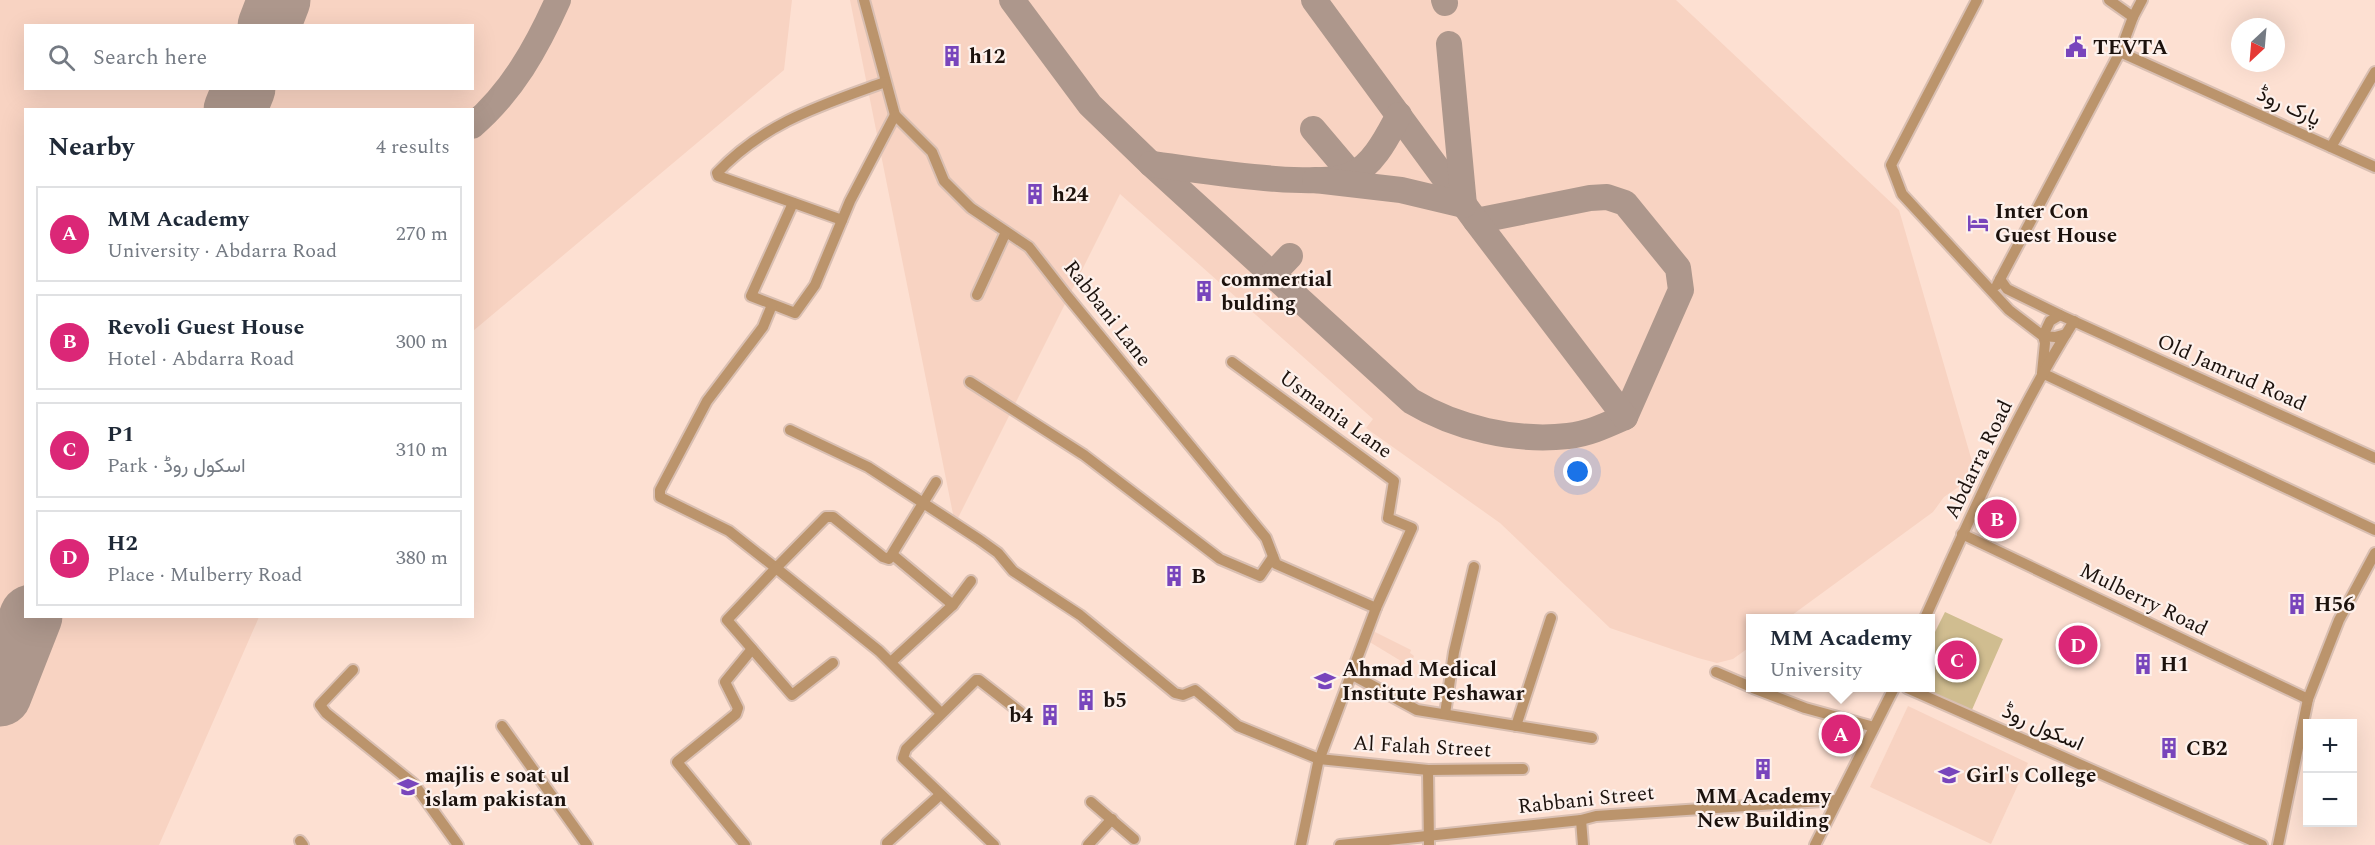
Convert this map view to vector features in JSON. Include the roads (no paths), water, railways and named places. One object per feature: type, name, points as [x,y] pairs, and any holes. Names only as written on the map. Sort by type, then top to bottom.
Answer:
[{"type":"street","name":"Rabbani Lane","points":[[864,0],[895,115],[932,152],[944,181],[971,208],[1029,248],[1044,263],[1083,315],[1266,538],[1276,564],[1376,608]]},
{"type":"street","points":[[1977,0],[1891,165],[1902,194],[2009,310],[2043,336],[2055,337],[2066,334]]},
{"type":"street","points":[[2109,0],[2133,17]]},
{"type":"street","points":[[1995,293],[2000,279],[2120,51],[2142,0]]},
{"type":"street","name":"پارک روڈ","points":[[2120,51],[2375,167]]},
{"type":"street","points":[[2331,147],[2375,72]]},
{"type":"street","points":[[842,220],[718,176],[717,173],[745,147],[799,113],[885,82]]},
{"type":"street","points":[[793,203],[751,296],[797,312],[815,285],[842,220],[895,115]]},
{"type":"street","points":[[977,295],[1006,232]]},
{"type":"street","name":"Old Jamrud Road","points":[[2000,279],[2007,289],[2060,315],[2375,458]]},
{"type":"street","points":[[772,305],[763,327],[707,401],[659,492],[663,499],[729,531],[891,662],[941,713]]},
{"type":"street","points":[[2060,315],[2050,321],[2043,336],[2045,343],[2042,373],[2375,530]]},
{"type":"street","name":"Abdarra Road","points":[[1927,614],[1962,534],[2042,373],[2074,321]]},
{"type":"street","name":"Usmania Lane","points":[[1232,362],[1394,481],[1388,518],[1412,528],[1376,608]]},
{"type":"street","points":[[970,382],[1084,455],[1220,559],[1260,576],[1273,556]]},
{"type":"street","name":"Al Falah Street","points":[[790,430],[868,467],[998,553],[1013,571],[1080,615],[1175,693],[1183,695],[1196,690],[1238,726],[1319,759],[1428,770],[1523,769]]},
{"type":"street","points":[[833,663],[792,695],[727,620],[826,517],[833,517],[883,557],[889,559],[894,555],[936,482]]},
{"type":"street","name":"Mulberry Road","points":[[1962,534],[2308,699]]},
{"type":"street","points":[[2278,845],[2308,699],[2339,620],[2375,553]]},
{"type":"street","points":[[894,555],[953,605]]},
{"type":"street","points":[[1445,714],[1454,652],[1474,567]]},
{"type":"street","points":[[891,662],[953,605],[971,581]]},
{"type":"street","points":[[1301,845],[1319,759],[1376,608]]},
{"type":"street","points":[[1515,726],[1551,618]]},
{"type":"street","points":[[745,845],[677,762],[736,714],[738,708],[725,682],[752,649]]},
{"type":"street","points":[[353,670],[320,705],[326,713],[414,784],[458,845]]},
{"type":"street","points":[[1716,672],[1746,684]]},
{"type":"street","points":[[1352,674],[1402,704],[1417,710],[1592,738]]},
{"type":"street","points":[[994,845],[903,758],[906,750],[941,713],[977,680],[1020,712]]},
{"type":"street","points":[[1765,692],[1805,708],[1874,727]]},
{"type":"street","points":[[1815,845],[1892,692]]},
{"type":"street","name":"اسکول روڈ","points":[[1918,692],[2262,845]]},
{"type":"street","points":[[502,726],[587,845]]},
{"type":"street","points":[[1428,770],[1429,839]]},
{"type":"street","points":[[887,843],[940,795]]},
{"type":"street","name":"Rabbani Street","points":[[1340,845],[1429,839],[1581,820],[1596,816],[1837,800]]},
{"type":"street","points":[[1091,802],[1134,839]]},
{"type":"street","points":[[1088,845],[1112,819]]},
{"type":"street","points":[[1581,820],[1583,845]]},
{"type":"place","name":"TEVTA","points":[[2076,47]]},
{"type":"place","name":"h12","points":[[952,56]]},
{"type":"place","name":"h24","points":[[1035,194]]},
{"type":"place","name":"Inter Con Guest House","points":[[1978,223]]},
{"type":"place","name":"commertial bulding","points":[[1204,291]]},
{"type":"place","name":"Revoli Guest House","points":[[1997,519]]},
{"type":"place","name":"B","points":[[1174,576]]},
{"type":"place","name":"H56","points":[[2297,604]]},
{"type":"place","name":"H2","points":[[2078,645]]},
{"type":"place","name":"P1","points":[[1957,660]]},
{"type":"place","name":"H1","points":[[2143,664]]},
{"type":"place","name":"Ahmad Medical Institute Peshawar","points":[[1325,681]]},
{"type":"place","name":"b5","points":[[1086,700]]},
{"type":"place","name":"b4","points":[[1050,715]]},
{"type":"place","name":"MM Academy","points":[[1841,734]]},
{"type":"place","name":"CB2","points":[[2169,748]]},
{"type":"place","name":"MM Academy New Building","points":[[1763,769]]},
{"type":"place","name":"Girl's College","points":[[1949,775]]},
{"type":"place","name":"majlis e soat ul islam pakistan","points":[[408,787]]}]
